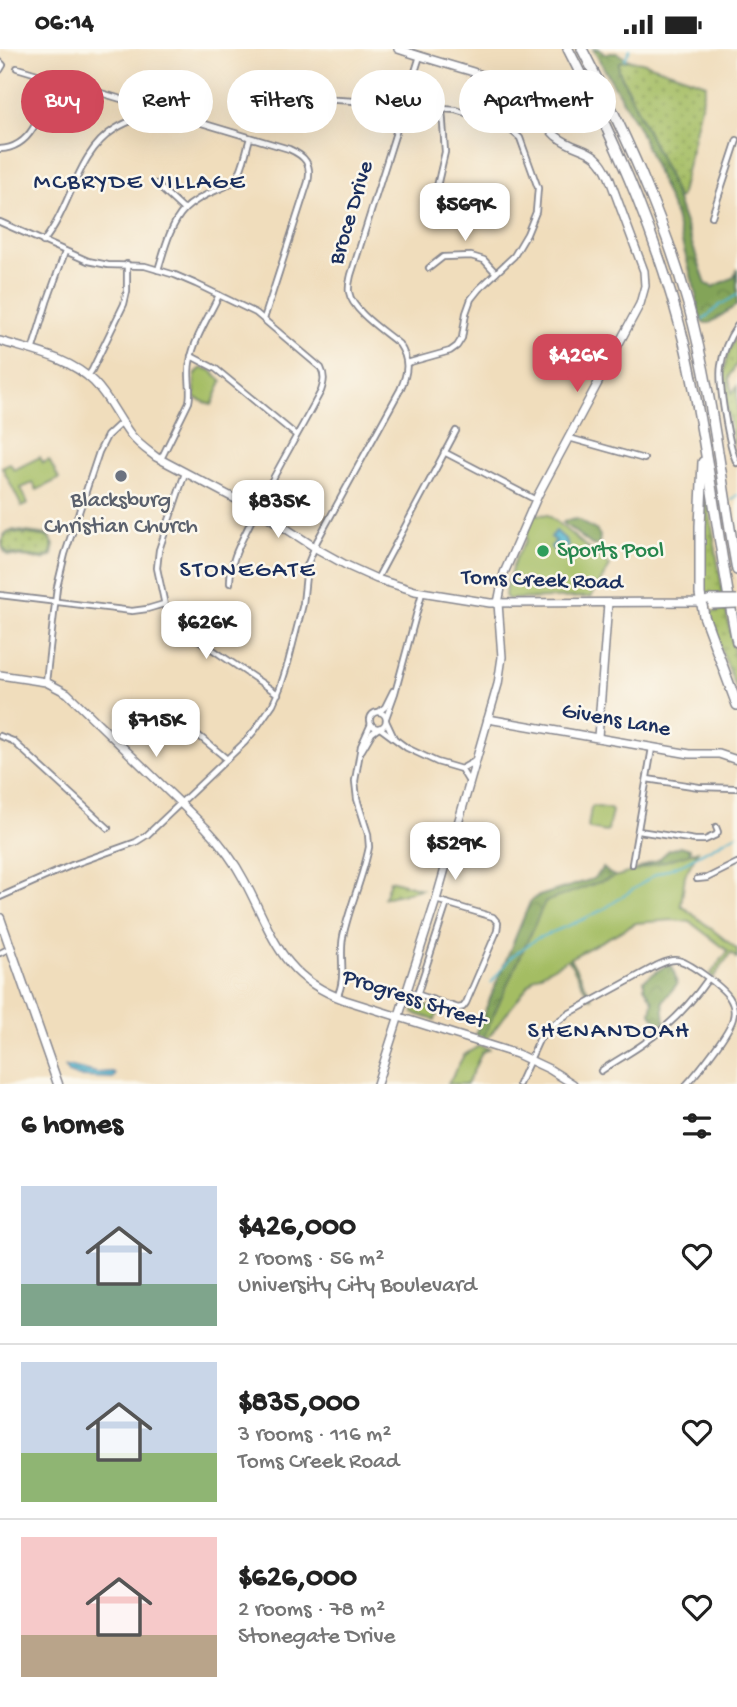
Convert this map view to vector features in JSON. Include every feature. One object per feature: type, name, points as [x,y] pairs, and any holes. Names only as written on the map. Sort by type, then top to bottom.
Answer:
[{"type":"highway","points":[[568,49],[619,153],[658,253],[685,348],[704,442],[737,642]]},
{"type":"highway","points":[[582,49],[641,171],[688,304],[709,395],[737,571]]},
{"type":"highway","points":[[704,442],[700,526],[701,602],[737,705]]},
{"type":"main road","points":[[377,1084],[436,900],[499,681],[502,663],[498,603],[503,577],[536,500],[640,304],[645,286],[642,265],[609,177],[591,153],[553,133],[531,100],[517,88],[398,49]]},
{"type":"main road","name":"Toms Creek Road","points":[[0,341],[66,362],[88,376],[137,442],[160,460],[256,510],[346,565],[377,579],[422,592],[498,603],[737,601]]},
{"type":"main road","points":[[598,737],[608,603]]},
{"type":"main road","name":"Progress Street","points":[[0,675],[46,682],[60,688],[75,699],[181,803],[214,836],[230,857],[246,883],[271,937],[284,957],[309,981],[337,997],[530,1059],[573,1084]]},
{"type":"main road","name":"Givens Lane","points":[[488,719],[690,754],[719,754],[737,759]]},
{"type":"main road","points":[[0,918],[58,1084]]},
{"type":"street","name":"Broce Drive","points":[[415,70],[420,56]]},
{"type":"street","points":[[0,62],[3,65],[0,70]]},
{"type":"street","points":[[17,68],[23,70]]},
{"type":"street","points":[[0,897],[78,862],[139,840],[156,827],[255,730],[278,694],[300,616],[307,566],[314,547],[403,384],[407,363],[450,351],[457,346],[462,338],[471,299],[514,255],[527,234],[537,209],[537,185],[523,143],[516,133],[509,127],[477,115],[445,109]]},
{"type":"street","points":[[43,241],[59,219],[86,159],[99,142],[118,127]]},
{"type":"street","points":[[213,127],[292,150],[304,157],[309,167],[308,182],[264,320]]},
{"type":"street","points":[[0,149],[17,145],[30,133]]},
{"type":"street","name":"Broce Drive","points":[[395,133],[351,275],[349,294],[356,307],[400,344],[407,363]]},
{"type":"street","points":[[435,195],[445,152],[444,133]]},
{"type":"street","points":[[158,270],[175,225],[184,210],[235,180],[250,138]]},
{"type":"street","points":[[712,216],[737,139]]},
{"type":"street","points":[[156,184],[184,210]]},
{"type":"street","points":[[0,222],[65,253],[95,263],[145,266],[186,279],[249,309],[318,365],[324,381],[321,391],[256,510],[233,561],[230,583]]},
{"type":"street","points":[[32,351],[65,253]]},
{"type":"street","points":[[429,268],[443,257],[471,256],[484,260],[496,273]]},
{"type":"street","points":[[88,376],[124,304],[128,284],[127,264]]},
{"type":"street","points":[[160,460],[190,402],[191,355],[219,295]]},
{"type":"street","points":[[737,326],[723,352],[720,375],[731,446],[737,463]]},
{"type":"street","points":[[191,355],[216,369],[296,435]]},
{"type":"street","points":[[46,682],[55,602],[65,555],[99,452],[107,436],[122,422]]},
{"type":"street","points":[[377,579],[456,431]]},
{"type":"street","points":[[569,438],[644,459]]},
{"type":"street","points":[[444,452],[536,500]]},
{"type":"street","points":[[186,473],[158,557],[157,568],[168,615],[176,625],[278,694]]},
{"type":"street","points":[[359,754],[370,735],[384,724],[386,719],[422,592]]},
{"type":"street","points":[[0,596],[132,611],[164,604]]},
{"type":"street","points":[[337,997],[343,979],[343,938],[369,847],[356,792],[359,754],[370,729],[371,715],[379,712],[395,688]]},
{"type":"street","points":[[183,711],[187,726],[227,759]]},
{"type":"street","points":[[379,712],[386,719],[395,739]]},
{"type":"street","points":[[370,724],[422,755],[461,769],[469,782]]},
{"type":"street","points":[[0,736],[13,741],[108,828]]},
{"type":"street","points":[[632,864],[652,747]]},
{"type":"street","points":[[461,769],[476,760]]},
{"type":"street","points":[[647,779],[699,787],[735,788]]},
{"type":"street","points":[[639,831],[699,841],[716,835],[716,827]]},
{"type":"street","points":[[697,879],[706,879],[737,863]]},
{"type":"street","points":[[407,991],[458,1008],[463,1007],[497,931],[498,923],[493,918],[436,900]]},
{"type":"street","points":[[417,995],[447,903]]},
{"type":"street","points":[[0,953],[10,947]]},
{"type":"street","points":[[519,1084],[541,1036],[554,1024],[668,961],[689,964],[730,999],[733,1008],[733,1019],[705,1063],[687,1084]]},
{"type":"street","points":[[601,1071],[664,1029],[691,1002],[708,979]]},
{"type":"green space","points":[[593,49],[599,49],[603,53],[617,53],[629,60],[619,62],[619,71],[670,180],[706,284],[713,287],[734,277],[737,269],[737,305],[710,323],[703,323],[699,313],[674,213],[639,129],[616,89],[616,70],[605,70]]},
{"type":"green space","points":[[629,60],[706,84],[680,198],[677,199],[619,71],[619,62]]},
{"type":"green space","points":[[737,335],[737,363],[729,378],[732,393],[737,386],[737,451],[727,409],[724,376],[727,358]]},
{"type":"green space","points":[[203,368],[210,370],[222,381],[212,405],[195,398],[196,373]]},
{"type":"green space","points":[[40,457],[43,463],[49,460],[59,479],[37,490],[33,483],[21,488],[28,504],[22,507],[2,467],[10,463],[14,470]]},
{"type":"green space","points":[[706,489],[723,595],[704,593]]},
{"type":"green space","points":[[534,514],[548,515],[610,566],[591,597],[508,599],[505,596],[516,557],[526,541]]},
{"type":"green space","points":[[577,519],[597,531],[600,536],[599,544],[592,545],[563,523]]},
{"type":"green space","points":[[12,530],[48,535],[54,545],[52,555],[43,560],[7,555],[3,548],[9,554],[43,558],[51,553],[53,544],[48,537],[12,531],[5,535],[2,542],[3,537],[5,534]]},
{"type":"green space","points":[[10,532],[45,536],[52,544],[50,555],[43,558],[6,553],[2,541]]},
{"type":"green space","points":[[726,610],[737,667],[737,691],[709,618],[711,612]]},
{"type":"green space","points":[[593,806],[612,811],[606,832],[588,827]]},
{"type":"green space","points":[[681,846],[690,849],[687,857],[563,934],[483,1036],[475,1035],[530,902],[536,897],[593,879],[603,868],[619,878],[625,876],[658,860],[669,850]]},
{"type":"green space","points":[[698,851],[685,875],[681,905],[737,949],[737,958],[731,953],[713,978],[710,975],[728,951],[690,922],[673,920],[636,923],[570,958],[592,998],[568,959],[534,978],[487,1039],[483,1038],[545,902]]},
{"type":"green space","points":[[390,880],[421,889],[384,898]]},
{"type":"green space","points":[[670,965],[677,984],[663,1001],[665,1022],[660,1025],[651,1014],[653,1001],[644,987],[644,980]]},
{"type":"green space","points":[[417,1003],[439,1010],[435,1020],[413,1013]]},
{"type":"green space","points":[[479,1046],[489,1049],[482,1052],[467,1084],[448,1084],[464,1055]]},
{"type":"water","points":[[556,531],[569,546],[566,549],[562,547],[557,553],[551,547],[556,541],[551,537]]},
{"type":"water","points":[[66,1067],[97,1073],[113,1072],[115,1075],[113,1078],[79,1077],[68,1073]]},
{"type":"waterway","points":[[625,59],[630,49]]},
{"type":"waterway","points":[[703,320],[737,295]]},
{"type":"waterway","points":[[732,500],[737,495]]},
{"type":"waterway","points":[[491,983],[511,957],[536,939],[604,909],[656,874],[684,863],[737,834]]},
{"type":"place","name":"Blacksburg Christian Church","points":[[121,476]]},
{"type":"place","name":"Sports Pool","points":[[543,551]]},
{"type":"district","name":"MCBRYDE VILLAGE","points":[[140,183]]},
{"type":"district","name":"STONEGATE","points":[[248,571]]},
{"type":"district","name":"SHENANDOAH","points":[[609,1032]]}]
